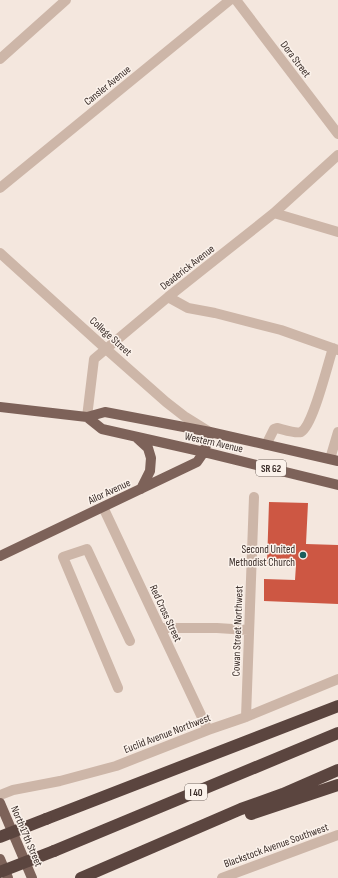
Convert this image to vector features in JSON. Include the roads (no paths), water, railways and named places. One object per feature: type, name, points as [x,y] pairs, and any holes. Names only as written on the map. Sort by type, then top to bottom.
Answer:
[{"type":"highway","points":[[0,837],[338,706]]},
{"type":"highway","name":"I 40","points":[[0,872],[338,733]]},
{"type":"highway","points":[[81,878],[242,809],[284,794],[338,770]]},
{"type":"highway","points":[[162,843],[338,785]]},
{"type":"main road","name":"Western Avenue","points":[[0,407],[87,417],[105,412],[210,432],[334,460]]},
{"type":"main road","name":"Western Avenue","points":[[87,417],[102,429],[338,485]]},
{"type":"main road","name":"Ailor Avenue","points":[[0,556],[197,462],[204,452],[210,432]]},
{"type":"main road","points":[[136,437],[148,448],[151,458],[150,471],[141,489]]},
{"type":"main road","name":"North 17th Street","points":[[0,803],[32,878]]},
{"type":"main road","points":[[0,858],[8,878]]},
{"type":"street","points":[[0,59],[66,0]]},
{"type":"street","name":"Cansler Avenue","points":[[0,188],[230,0]]},
{"type":"street","name":"Dora Street","points":[[236,0],[338,134]]},
{"type":"street","name":"Deaderick Avenue","points":[[87,417],[94,359],[168,297],[274,213],[338,155]]},
{"type":"street","points":[[274,213],[338,232]]},
{"type":"street","name":"College Street","points":[[0,253],[106,349],[184,416],[210,432]]},
{"type":"street","points":[[168,297],[188,308],[215,313],[281,330],[335,349],[314,413],[309,423],[302,432],[297,433],[277,428],[274,429],[266,445]]},
{"type":"street","points":[[334,460],[338,432]]},
{"type":"street","name":"Cowan Street Northwest","points":[[246,717],[254,498]]},
{"type":"street","name":"Red Cross Street","points":[[103,506],[208,730]]},
{"type":"street","points":[[118,688],[63,558],[88,549],[130,641]]},
{"type":"street","points":[[160,628],[217,628],[248,630]]},
{"type":"street","name":"Euclid Avenue Northwest","points":[[0,795],[13,790],[60,781],[116,766],[208,730],[246,717],[338,679]]},
{"type":"street","name":"Blackstock Avenue Southwest","points":[[222,878],[338,835]]},
{"type":"place","name":"Second United Methodist Church","points":[[303,555]]}]
